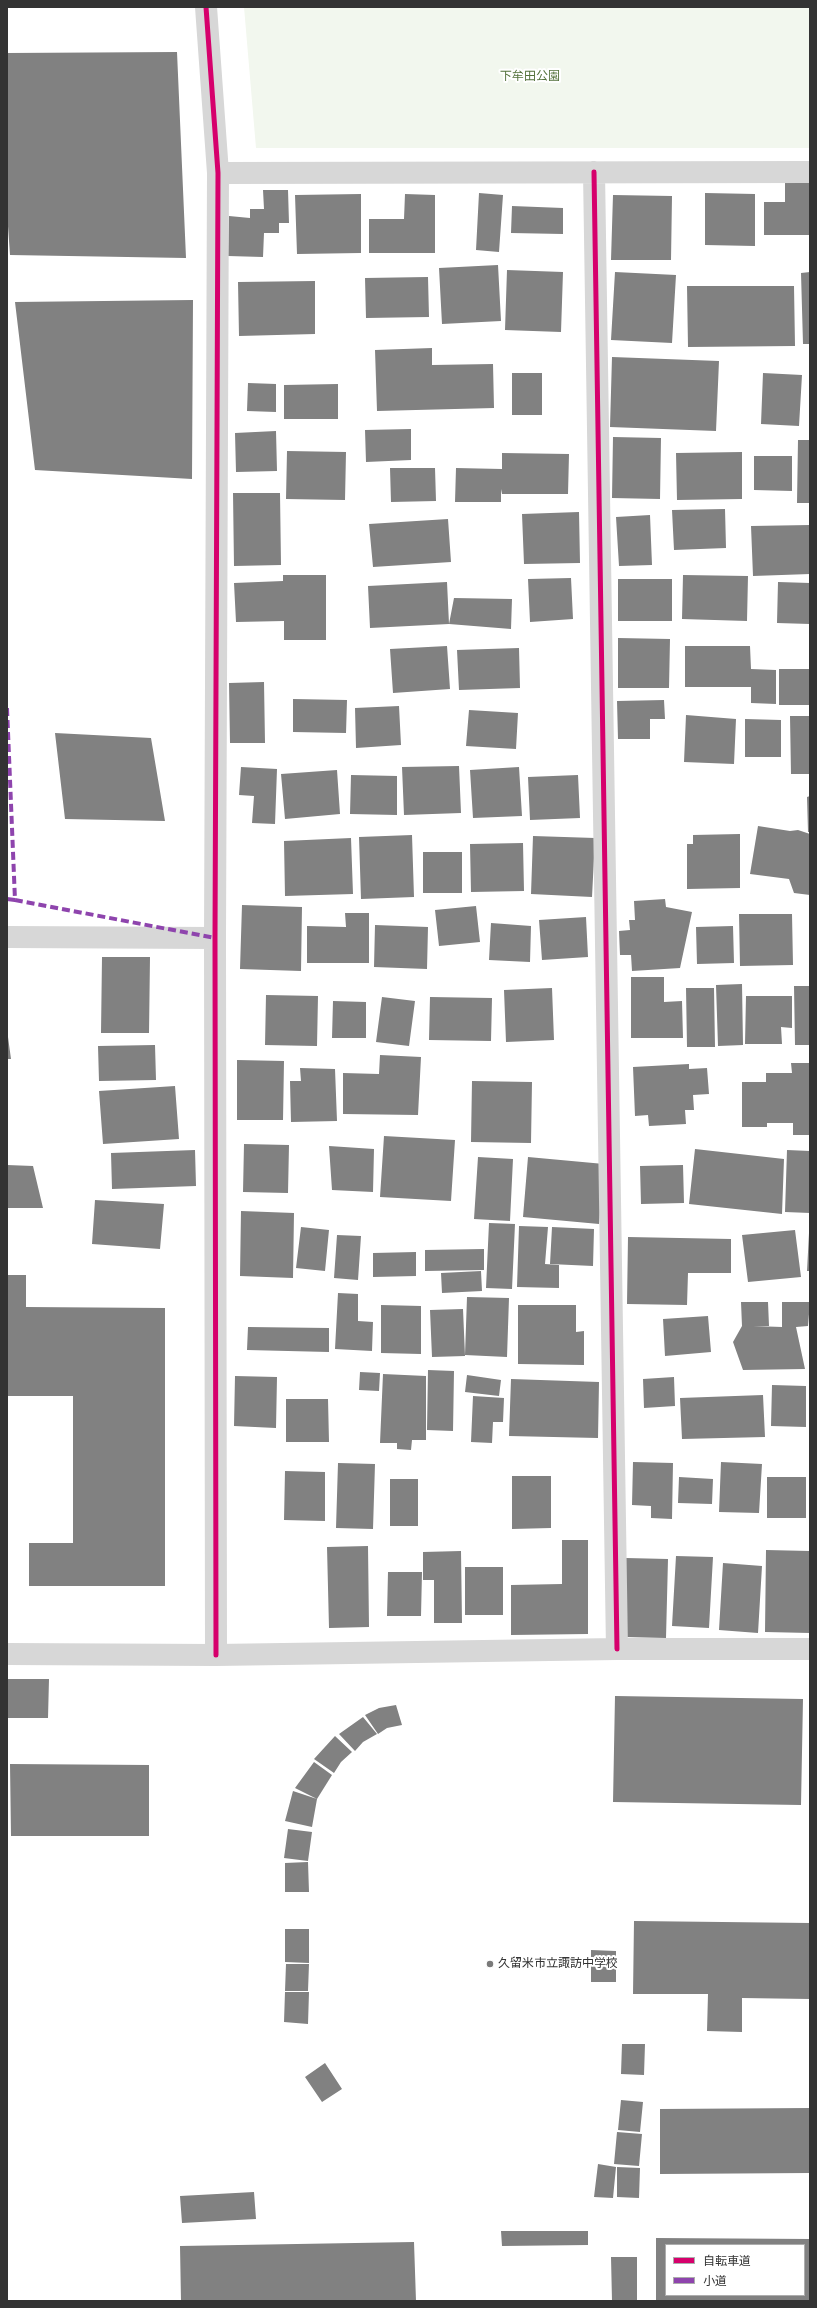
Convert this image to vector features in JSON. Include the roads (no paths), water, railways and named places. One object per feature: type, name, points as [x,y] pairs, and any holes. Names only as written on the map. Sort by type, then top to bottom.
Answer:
[{"type":"street","points":[[206,7],[218,173],[215,938],[216,1655]]},
{"type":"street","points":[[594,172],[617,1649]]},
{"type":"street","points":[[218,173],[810,172]]},
{"type":"street","points":[[7,937],[215,938]]},
{"type":"street","points":[[7,1654],[216,1655],[617,1649],[810,1649]]},
{"type":"place","name":"久留米市立諏訪中学校","points":[[490,1964]]},
{"type":"park label","name":"下牟田公園","points":[[530,77]]}]
